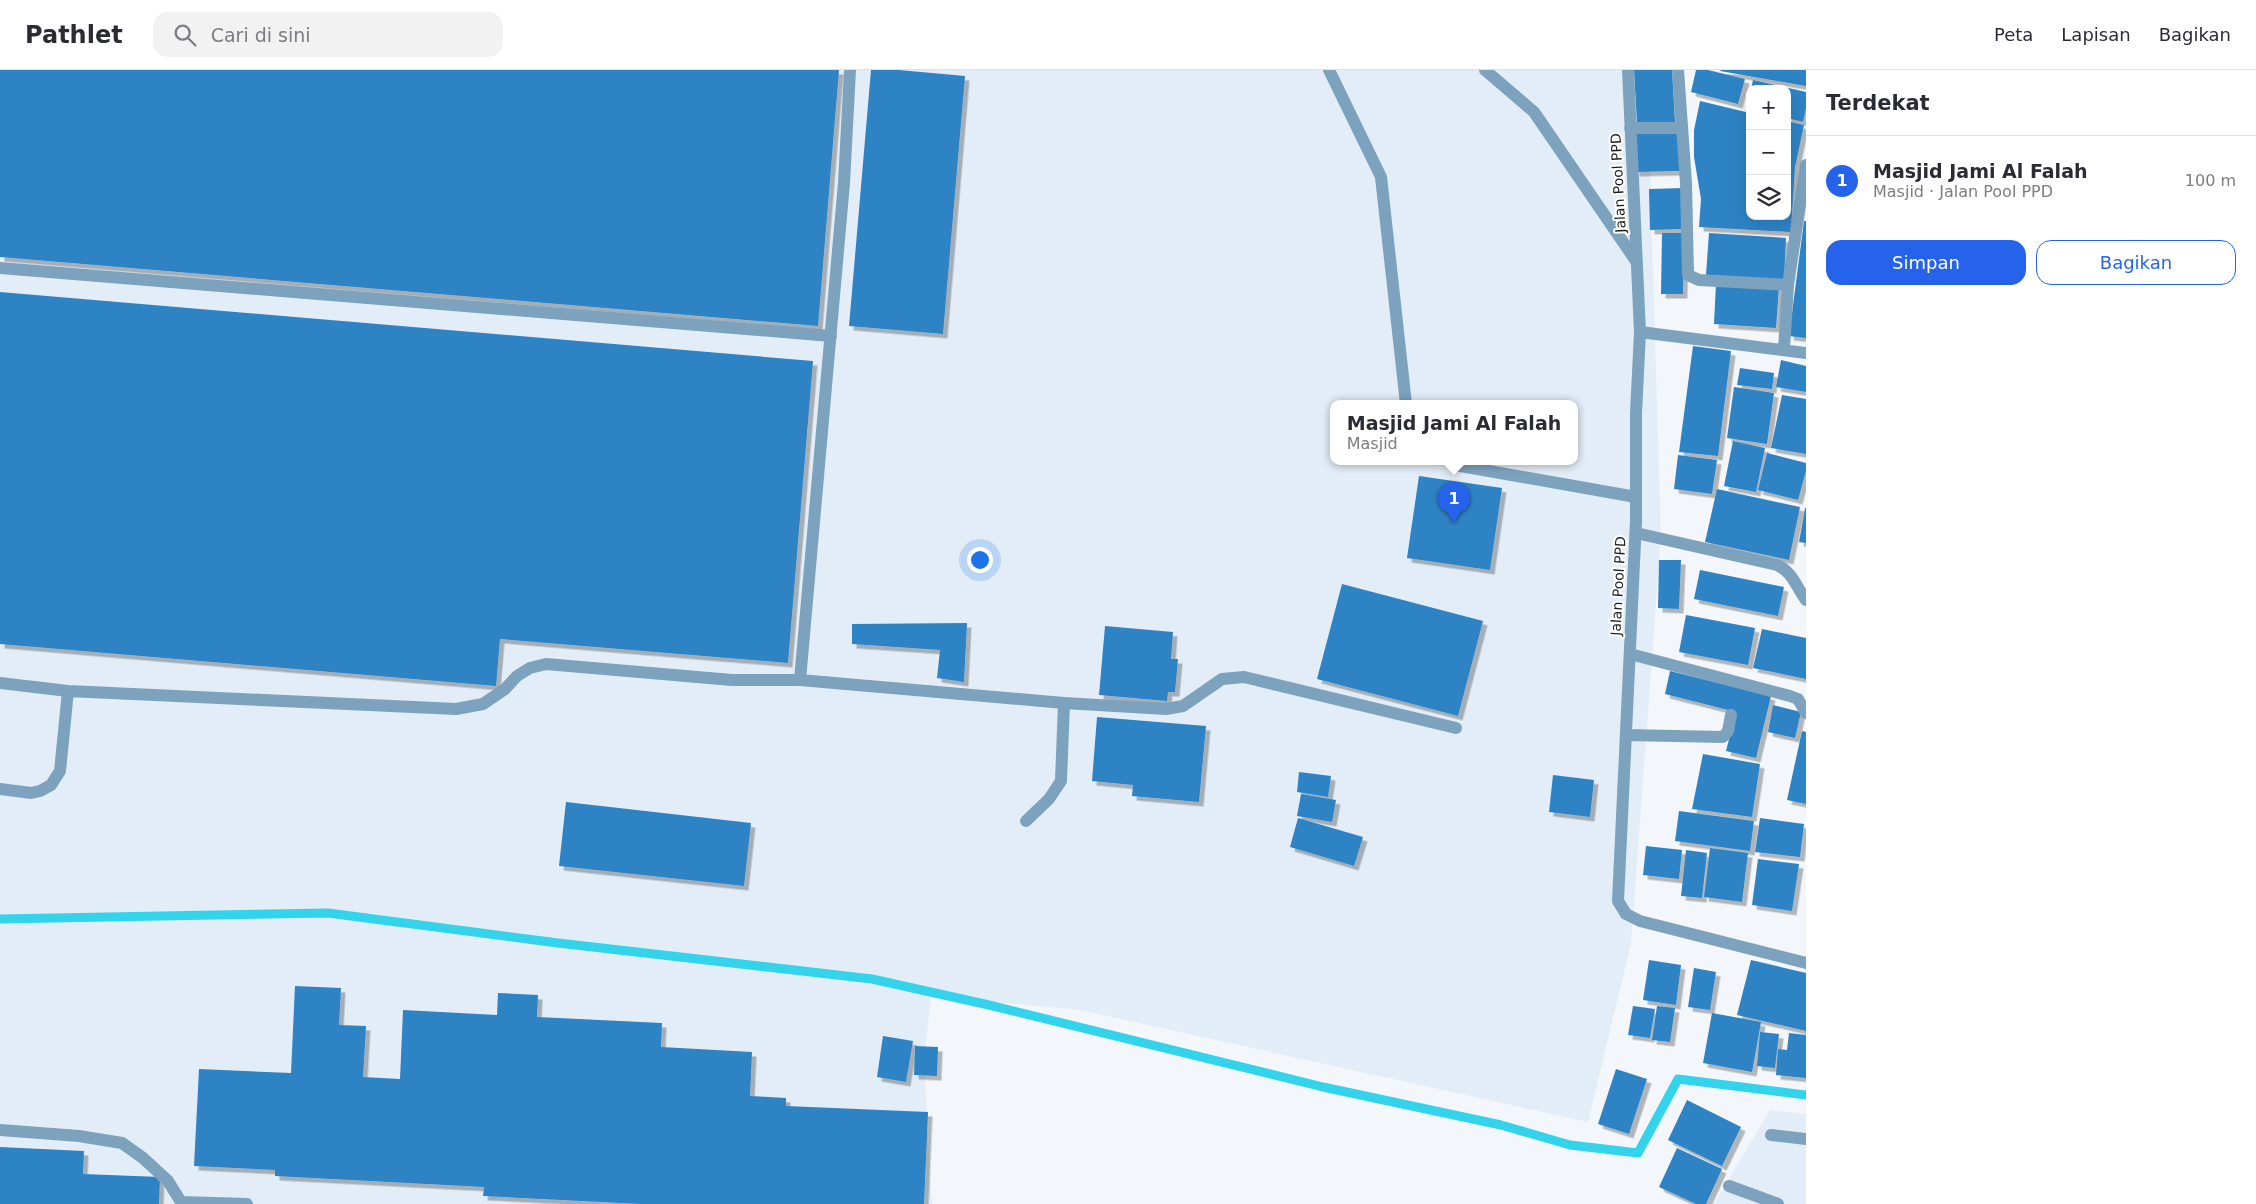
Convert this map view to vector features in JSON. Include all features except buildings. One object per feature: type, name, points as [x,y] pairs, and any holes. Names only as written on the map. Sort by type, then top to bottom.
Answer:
[{"type":"street","points":[[800,680],[844,183],[850,70]]},
{"type":"street","points":[[1329,70],[1381,177],[1406,400]]},
{"type":"street","points":[[1486,70],[1534,112],[1636,261]]},
{"type":"street","name":"Jalan Pool PPD","points":[[1628,70],[1640,332],[1636,413],[1636,533],[1618,901],[1626,914],[1640,921],[1806,963]]},
{"type":"street","points":[[1678,70],[1688,275],[1699,280],[1788,284]]},
{"type":"street","points":[[1630,128],[1682,128]]},
{"type":"street","points":[[1784,349],[1788,284],[1806,165]]},
{"type":"street","points":[[0,268],[831,336]]},
{"type":"street","points":[[1640,332],[1784,349],[1806,354]]},
{"type":"street","points":[[1455,465],[1636,497]]},
{"type":"street","points":[[1636,533],[1784,568],[1806,600]]},
{"type":"street","points":[[1630,654],[1790,696],[1798,699],[1806,713]]},
{"type":"street","points":[[0,683],[68,692],[456,709],[483,704],[505,689],[517,676],[530,668],[546,664],[732,680],[800,680],[1064,703],[1166,709],[1183,706],[1222,680],[1244,677],[1456,728]]},
{"type":"street","points":[[0,789],[31,793],[51,785],[60,771],[68,692]]},
{"type":"street","points":[[1026,821],[1049,799],[1061,781],[1064,703]]},
{"type":"street","points":[[1626,735],[1723,737],[1728,732],[1731,714]]},
{"type":"street","points":[[0,1130],[79,1136],[122,1143],[143,1158],[168,1181],[181,1203],[247,1204]]},
{"type":"street","points":[[1772,1135],[1806,1138]]},
{"type":"street","points":[[1728,1186],[1778,1204]]},
{"type":"shaded area","points":[[0,70],[1647,70],[1661,536],[1631,944],[1588,1122],[1080,1010],[931,996],[924,1061],[932,1204],[0,1204]]},
{"type":"shaded area","points":[[1770,1110],[1806,1114],[1806,1204],[1714,1204]]},
{"type":"waterway","points":[[0,919],[328,913],[558,943],[872,979],[989,1005],[1323,1087],[1501,1125],[1570,1145],[1638,1153],[1678,1079],[1806,1095]]},
{"type":"place","name":"Masjid Jami Al Falah","points":[[1454,523]]}]
